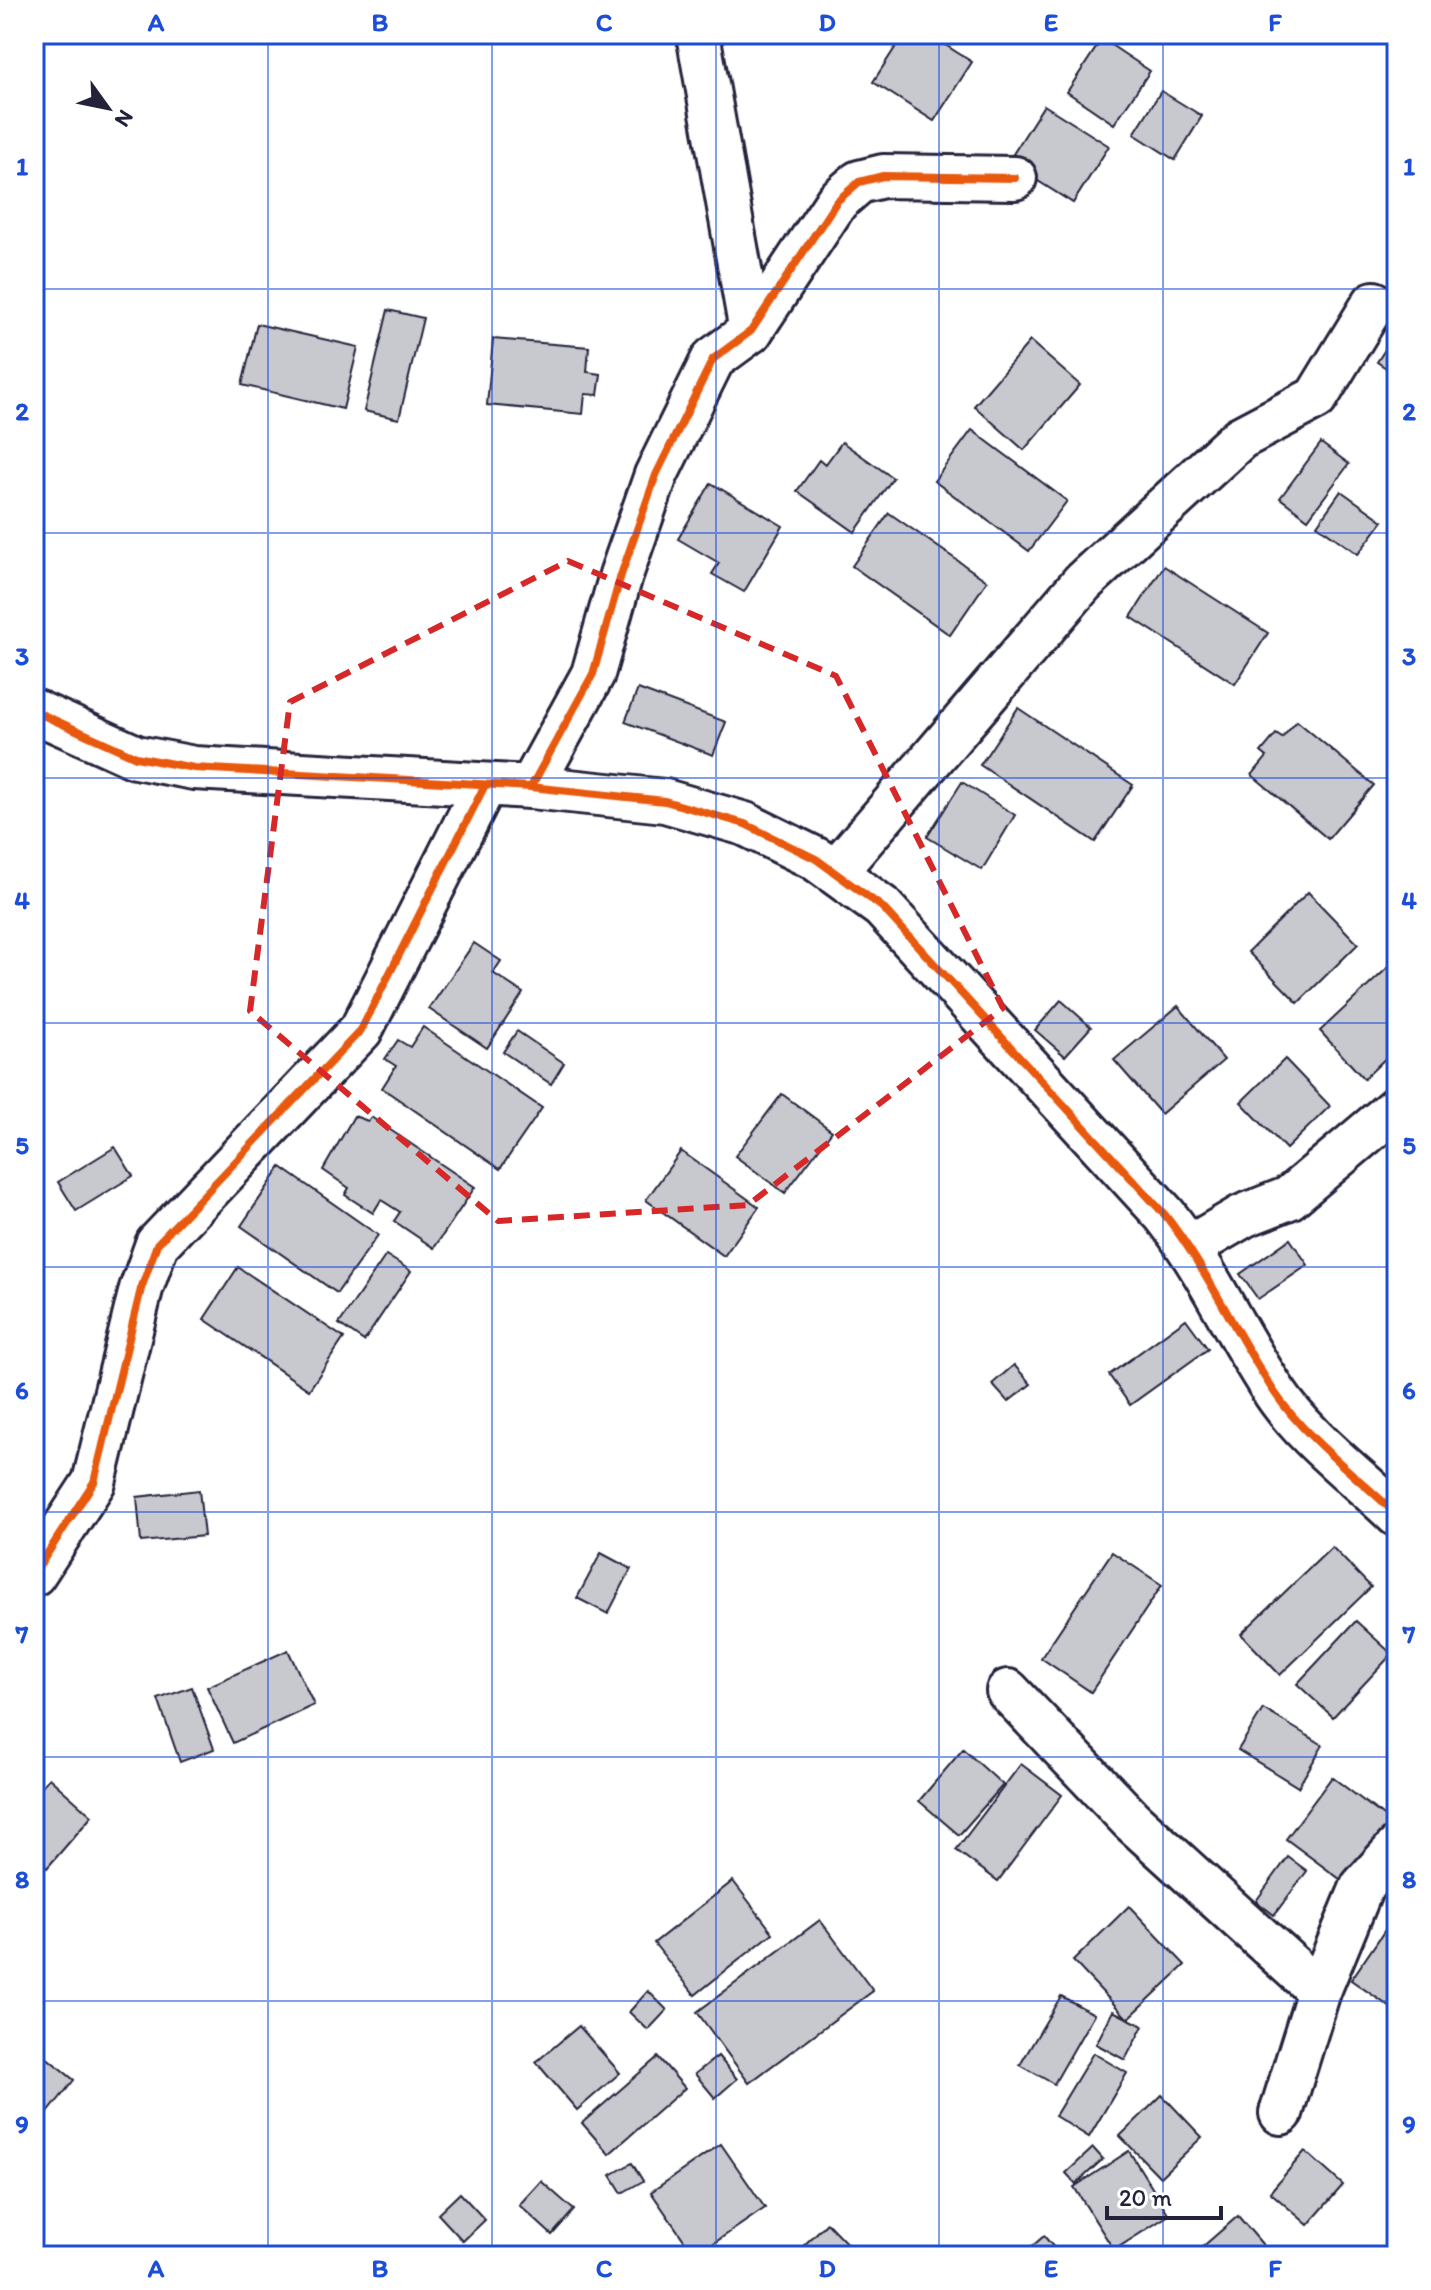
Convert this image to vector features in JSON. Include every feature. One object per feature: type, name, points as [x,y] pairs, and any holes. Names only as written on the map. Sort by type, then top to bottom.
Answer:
[{"type":"street","points":[[698,34],[751,331]]},
{"type":"street","points":[[531,787],[593,674],[621,575],[656,475],[713,359],[751,331],[837,201],[859,182],[883,176],[1015,178]]},
{"type":"street","points":[[835,872],[1083,582],[1240,438],[1316,398],[1374,303]]},
{"type":"street","points":[[34,711],[136,757],[194,768],[531,787],[665,801],[745,824],[816,859],[882,907],[1165,1215],[1190,1247],[1274,1391],[1292,1415],[1397,1515]]},
{"type":"street","points":[[34,1574],[94,1482],[144,1278],[157,1244],[361,1030],[485,785]]},
{"type":"street","points":[[1190,1247],[1243,1216],[1289,1198],[1397,1107]]},
{"type":"street","points":[[1008,1691],[1131,1820],[1319,1991]]},
{"type":"street","points":[[1281,2113],[1319,1991],[1362,1887],[1397,1848]]},
{"type":"highlighted area","points":[[568,561],[836,676],[1003,1008],[748,1205],[498,1221],[250,1011],[290,702]]},
{"type":"building","points":[[904,34],[928,34],[972,62],[934,121],[873,82]]},
{"type":"building","points":[[1102,39],[1150,71],[1114,124],[1067,92]]},
{"type":"building","points":[[1161,91],[1202,116],[1175,160],[1134,134]]},
{"type":"building","points":[[1044,105],[1109,146],[1073,203],[1008,162]]},
{"type":"building","points":[[388,310],[423,318],[399,419],[364,411]]},
{"type":"building","points":[[257,324],[358,347],[343,409],[242,385]]},
{"type":"building","points":[[1397,331],[1397,375],[1377,362]]},
{"type":"building","points":[[493,339],[589,347],[587,372],[601,374],[598,395],[585,394],[583,414],[487,405]]},
{"type":"building","points":[[1030,341],[1080,385],[1024,450],[974,406]]},
{"type":"building","points":[[972,430],[1067,501],[1029,551],[934,481]]},
{"type":"building","points":[[842,442],[893,478],[855,532],[797,491],[819,460],[825,465]]},
{"type":"building","points":[[1321,443],[1349,464],[1308,519],[1280,498]]},
{"type":"building","points":[[711,483],[783,526],[744,592],[712,574],[719,563],[678,539]]},
{"type":"building","points":[[1341,491],[1383,521],[1358,554],[1317,525]]},
{"type":"building","points":[[889,513],[987,581],[950,635],[852,566]]},
{"type":"building","points":[[1164,566],[1268,633],[1235,684],[1131,617]]},
{"type":"building","points":[[638,689],[726,722],[713,755],[625,722]]},
{"type":"building","points":[[1018,708],[1133,785],[1095,842],[980,765]]},
{"type":"building","points":[[1297,721],[1374,785],[1328,839],[1252,775],[1267,757],[1261,752],[1276,734],[1282,738]]},
{"type":"building","points":[[962,782],[1015,815],[982,870],[927,837]]},
{"type":"building","points":[[1308,892],[1358,944],[1298,1003],[1248,952]]},
{"type":"building","points":[[474,943],[501,961],[493,973],[523,993],[487,1048],[429,1009]]},
{"type":"building","points":[[1397,959],[1397,1047],[1364,1079],[1320,1031]]},
{"type":"building","points":[[1061,1000],[1091,1027],[1065,1056],[1035,1030]]},
{"type":"building","points":[[1178,1006],[1224,1060],[1161,1114],[1114,1060]]},
{"type":"building","points":[[423,1027],[542,1108],[500,1169],[382,1088],[396,1066],[385,1059],[398,1040],[410,1047]]},
{"type":"building","points":[[517,1031],[564,1063],[551,1084],[503,1052]]},
{"type":"building","points":[[1285,1059],[1330,1106],[1286,1149],[1241,1102]]},
{"type":"building","points":[[782,1094],[832,1131],[785,1193],[735,1156]]},
{"type":"building","points":[[354,1116],[368,1121],[371,1117],[475,1187],[434,1248],[394,1221],[400,1212],[381,1200],[373,1213],[345,1195],[349,1188],[323,1170]]},
{"type":"building","points":[[115,1147],[133,1176],[76,1211],[58,1182]]},
{"type":"building","points":[[681,1151],[759,1207],[724,1256],[646,1200]]},
{"type":"building","points":[[281,1167],[378,1235],[337,1293],[241,1226]]},
{"type":"building","points":[[1290,1239],[1308,1265],[1258,1299],[1240,1274]]},
{"type":"building","points":[[386,1255],[411,1271],[364,1341],[339,1324]]},
{"type":"building","points":[[238,1267],[344,1338],[309,1390],[204,1319]]},
{"type":"building","points":[[1186,1319],[1208,1349],[1130,1405],[1109,1375]]},
{"type":"building","points":[[1014,1365],[1031,1384],[1008,1402],[992,1384]]},
{"type":"building","points":[[199,1490],[204,1536],[141,1542],[137,1497]]},
{"type":"building","points":[[1332,1547],[1371,1587],[1280,1675],[1241,1634]]},
{"type":"building","points":[[1112,1552],[1162,1585],[1091,1692],[1041,1658]]},
{"type":"building","points":[[601,1553],[631,1569],[608,1614],[577,1598]]},
{"type":"building","points":[[1356,1621],[1392,1654],[1333,1717],[1297,1684]]},
{"type":"building","points":[[288,1650],[314,1705],[233,1743],[207,1687]]},
{"type":"building","points":[[192,1687],[214,1749],[180,1762],[158,1699]]},
{"type":"building","points":[[1263,1709],[1323,1745],[1298,1787],[1238,1750]]},
{"type":"building","points":[[963,1749],[1003,1785],[959,1835],[919,1801]]},
{"type":"building","points":[[1021,1764],[1062,1795],[998,1881],[956,1850]]},
{"type":"building","points":[[1332,1777],[1390,1821],[1344,1882],[1286,1839]]},
{"type":"building","points":[[49,1778],[92,1816],[47,1868],[34,1856],[34,1795]]},
{"type":"building","points":[[1288,1857],[1307,1871],[1274,1915],[1256,1901]]},
{"type":"building","points":[[733,1881],[773,1933],[695,1995],[654,1943]]},
{"type":"building","points":[[1129,1906],[1185,1965],[1128,2019],[1073,1961]]},
{"type":"building","points":[[820,1920],[873,1991],[749,2083],[697,2012]]},
{"type":"building","points":[[1385,1930],[1397,1938],[1397,2012],[1351,1980]]},
{"type":"building","points":[[648,1991],[667,2010],[648,2030],[629,2012]]},
{"type":"building","points":[[1061,1996],[1094,2014],[1054,2084],[1020,2065]]},
{"type":"building","points":[[1113,2011],[1143,2026],[1125,2060],[1096,2044]]},
{"type":"building","points":[[579,2026],[620,2073],[577,2110],[536,2062]]},
{"type":"building","points":[[34,2047],[74,2080],[43,2119],[34,2111]]},
{"type":"building","points":[[1093,2053],[1127,2073],[1089,2137],[1055,2116]]},
{"type":"building","points":[[718,2056],[737,2079],[715,2098],[695,2074]]},
{"type":"building","points":[[658,2057],[685,2088],[609,2154],[582,2123]]},
{"type":"building","points":[[1162,2095],[1202,2137],[1160,2177],[1120,2136]]},
{"type":"building","points":[[721,2144],[765,2208],[695,2256],[651,2192]]},
{"type":"building","points":[[1093,2148],[1103,2159],[1076,2184],[1066,2173]]},
{"type":"building","points":[[1129,2151],[1169,2215],[1114,2250],[1074,2187]]},
{"type":"building","points":[[1305,2151],[1343,2185],[1308,2225],[1270,2192]]},
{"type":"building","points":[[632,2163],[643,2181],[622,2193],[611,2175]]},
{"type":"building","points":[[541,2181],[574,2210],[552,2235],[519,2205]]},
{"type":"building","points":[[460,2193],[485,2220],[463,2241],[438,2214]]},
{"type":"building","points":[[1238,2216],[1269,2252],[1265,2256],[1192,2256]]},
{"type":"building","points":[[827,2223],[859,2256],[793,2256]]},
{"type":"building","points":[[1044,2236],[1061,2256],[1021,2256]]},
{"type":"cycle path","points":[[531,787],[593,674],[621,575],[656,475],[713,359],[751,331],[837,201],[859,182],[883,176],[1015,178]]},
{"type":"cycle path","points":[[34,711],[136,757],[194,768],[531,787],[665,801],[745,824],[816,859],[882,907],[1165,1215],[1195,1258],[1261,1371],[1288,1410],[1317,1442],[1397,1515]]},
{"type":"cycle path","points":[[34,1574],[94,1482],[141,1289],[157,1244],[361,1030],[485,785]]}]
